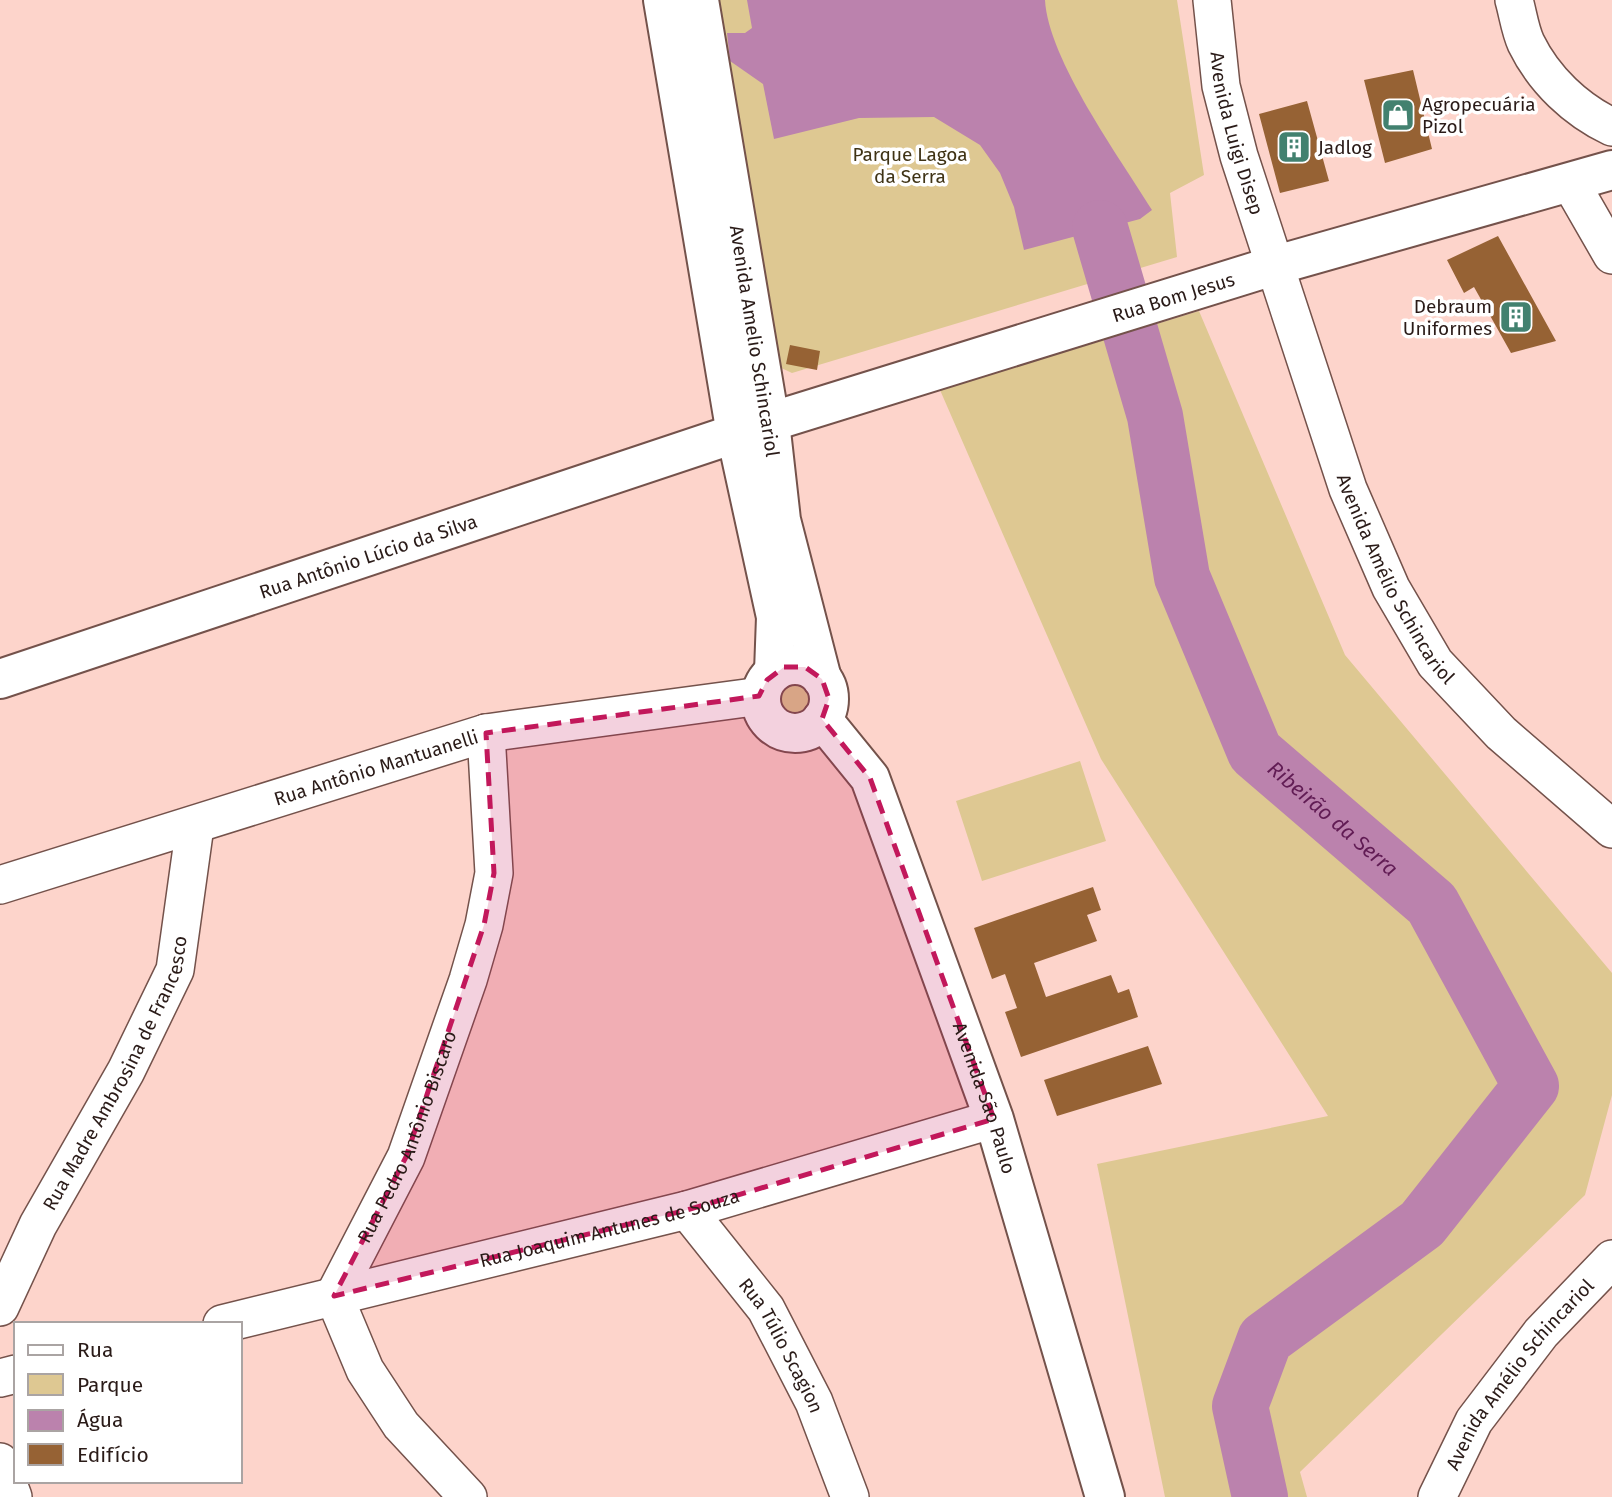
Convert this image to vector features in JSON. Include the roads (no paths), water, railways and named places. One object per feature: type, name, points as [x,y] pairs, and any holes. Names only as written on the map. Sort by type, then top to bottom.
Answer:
[{"type":"main road","name":"Avenida Amelio Schincariol","points":[[663,0],[753,428],[781,520],[822,679]]},
{"type":"main road","name":"Avenida Amelio Schincariol","points":[[699,0],[776,617],[768,684]]},
{"type":"main road","name":"Rua Bom Jesus","points":[[753,428],[1236,277],[1612,170]]},
{"type":"main road","name":"Rua Antônio Lúcio da Silva","points":[[0,679],[753,428]]},
{"type":"main road","points":[[794,665],[805,667],[822,679],[829,699],[822,719],[803,732],[780,730],[764,713],[768,684],[794,665]]},
{"type":"main road","name":"Avenida São Paulo","points":[[822,719],[870,778],[994,1119],[1105,1497]]},
{"type":"street","name":"Avenida Luigi Disep","points":[[1212,0],[1221,86],[1273,266]]},
{"type":"street","points":[[1514,0],[1525,42],[1555,86],[1591,118],[1612,127]]},
{"type":"street","points":[[1570,182],[1612,255]]},
{"type":"street","name":"Avenida Amélio Schincariol","points":[[1273,266],[1348,489],[1391,588],[1435,663],[1502,733],[1612,829]]},
{"type":"street","name":"Rua Antônio Mantuanelli","points":[[0,885],[485,733],[768,684]]},
{"type":"street","name":"Rua Pedro Antônio Biscaro","points":[[334,1296],[406,1157],[468,980],[484,925],[494,873],[485,733]]},
{"type":"street","name":"Rua Madre Ambrosina de Francesco","points":[[0,1307],[38,1225],[126,1071],[175,970],[195,826]]},
{"type":"street","name":"Rua Joaquim Antunes de Souza","points":[[230,1322],[687,1210],[994,1119]]},
{"type":"street","name":"Rua Túlio Scagion","points":[[687,1210],[765,1309],[814,1402],[850,1497]]},
{"type":"street","name":"Avenida Amélio Schincariol","points":[[1437,1497],[1474,1421],[1541,1333],[1612,1259]]},
{"type":"street","points":[[334,1296],[365,1370],[401,1426],[468,1497]]},
{"type":"street","points":[[0,1461],[13,1497]]},
{"type":"water","points":[[747,0],[1045,0],[1049,24],[1072,79],[1152,210],[1140,219],[1024,250],[1014,207],[1000,173],[980,145],[934,117],[859,118],[774,139],[763,84],[730,61],[727,33],[745,33],[752,28]]},
{"type":"waterway","name":"Ribeirão da Serra","points":[[1100,228],[1155,416],[1182,577],[1255,752],[1432,904],[1531,1086],[1422,1224],[1265,1339],[1240,1406],[1260,1497]]},
{"type":"place","name":"Agropecuária Pizol","points":[[1398,115]]},
{"type":"place","name":"Jadlog","points":[[1294,147]]},
{"type":"place","name":"Debraum Uniformes","points":[[1516,317]]},
{"type":"park label","name":"Parque Lagoa da Serra","points":[[910,165]]}]
